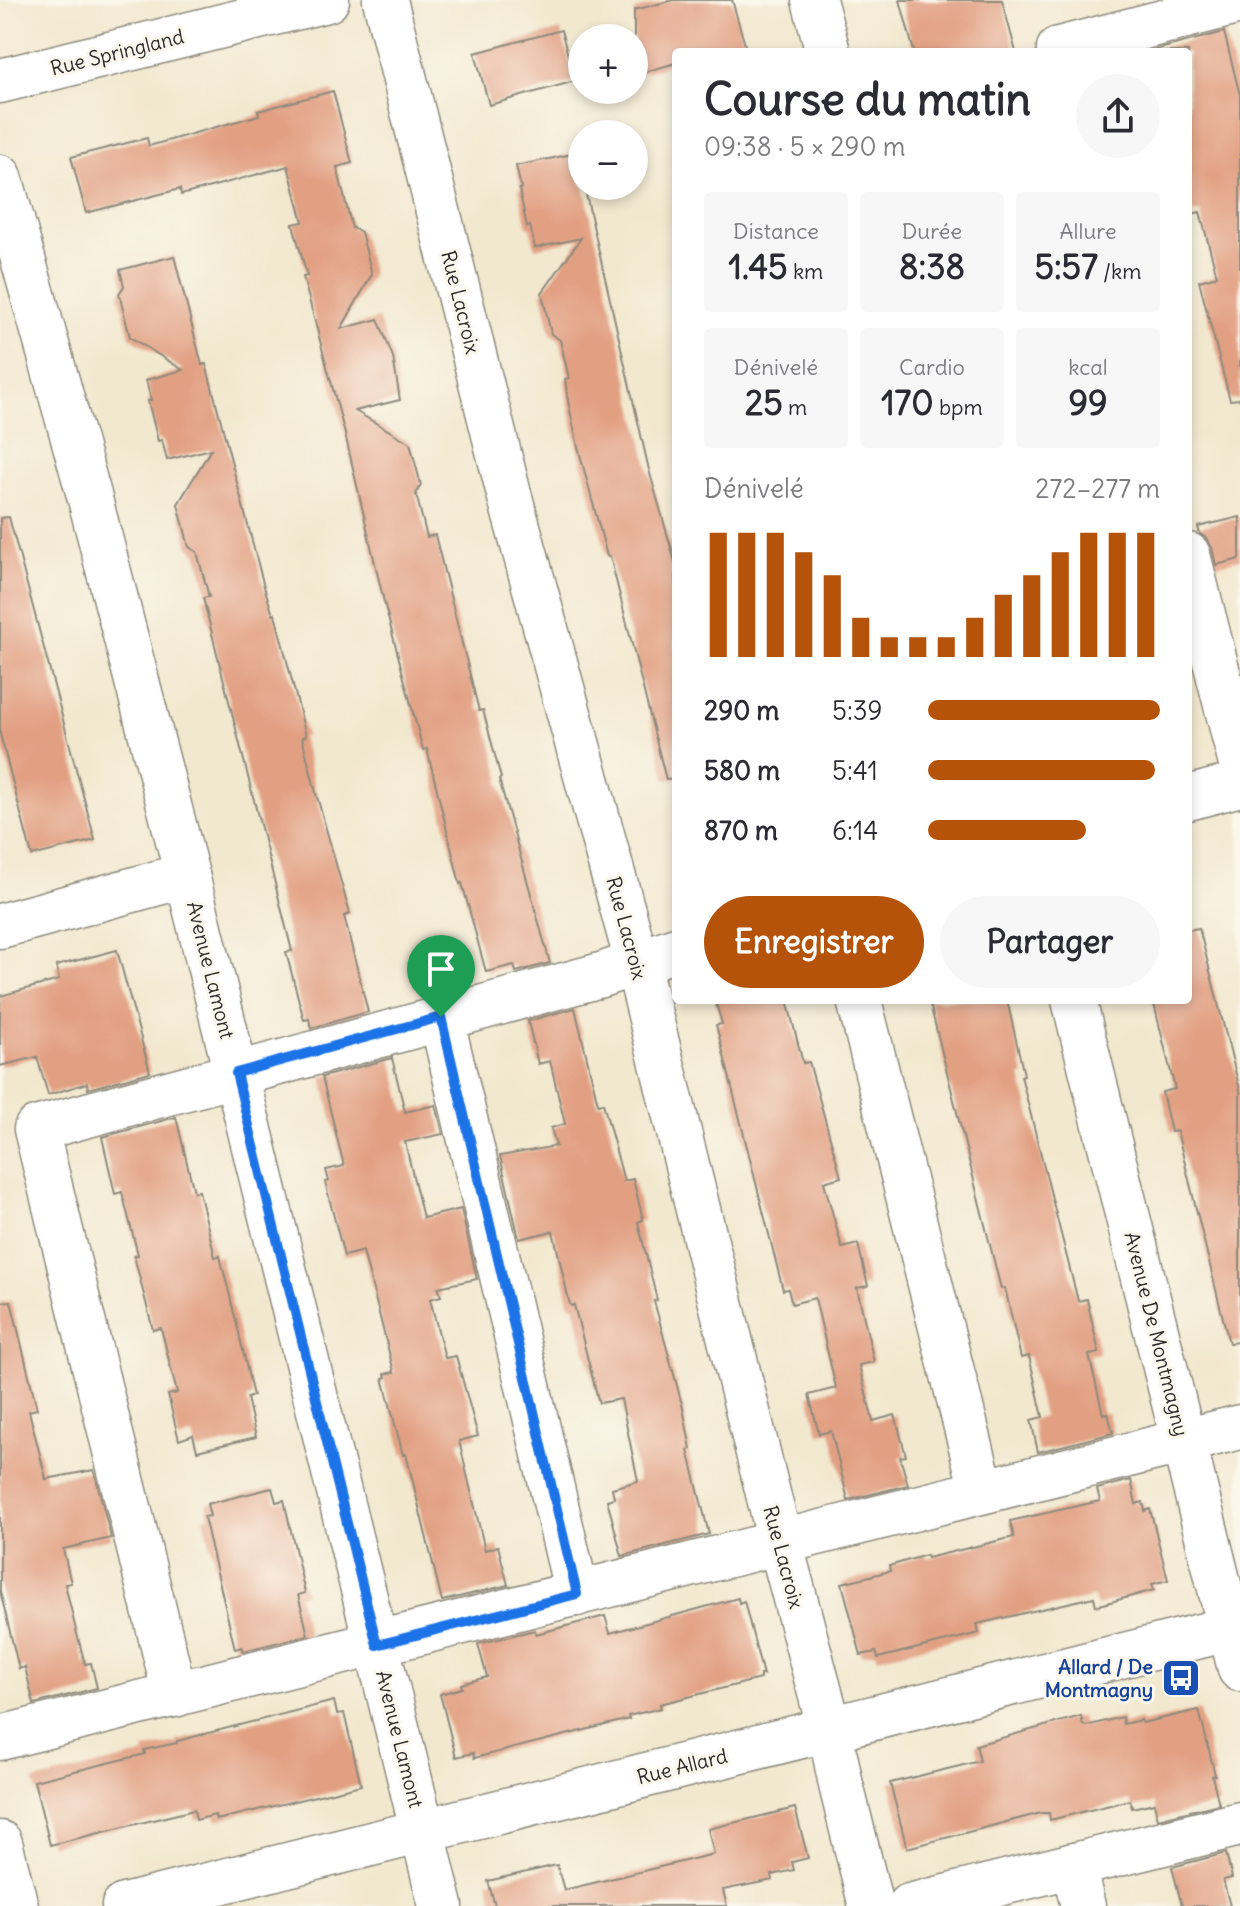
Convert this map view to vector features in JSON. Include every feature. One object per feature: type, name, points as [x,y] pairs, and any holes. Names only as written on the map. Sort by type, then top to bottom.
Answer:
[{"type":"street","name":"Rue Springland","points":[[0,81],[327,0]]},
{"type":"street","name":"Rue Lacroix","points":[[385,0],[509,494],[656,955],[780,1542],[830,1730],[871,1906]]},
{"type":"street","points":[[814,0],[827,48]]},
{"type":"street","points":[[1063,48],[1240,2]]},
{"type":"street","name":"Avenue Lamont","points":[[0,177],[89,495],[187,875],[441,1906]]},
{"type":"street","points":[[1192,571],[1240,760]]},
{"type":"street","points":[[1192,797],[1240,785]]},
{"type":"street","points":[[0,926],[187,875]]},
{"type":"street","points":[[175,1695],[36,1129],[601,975],[656,955]]},
{"type":"street","points":[[860,1004],[982,1491]]},
{"type":"street","name":"Avenue De Montmagny","points":[[1075,1004],[1237,1641]]},
{"type":"street","points":[[441,1017],[577,1594]]},
{"type":"street","points":[[0,1738],[1240,1427]]},
{"type":"street","name":"Rue Allard","points":[[124,1906],[830,1730],[1237,1641]]},
{"type":"street","points":[[909,1906],[1078,1886],[1240,1824]]},
{"type":"street","points":[[0,1843],[16,1906]]},
{"type":"building","points":[[674,0],[732,0],[746,48],[672,48],[672,64],[648,71],[648,24],[634,24],[634,10]]},
{"type":"building","points":[[900,0],[1002,0],[1015,48],[913,48]]},
{"type":"building","points":[[561,30],[568,56],[568,83],[489,105],[475,53]]},
{"type":"building","points":[[1224,32],[1240,95],[1240,399],[1230,400],[1199,281],[1217,276],[1200,212],[1192,214],[1192,48],[1162,48]]},
{"type":"building","points":[[333,91],[352,163],[337,167],[352,228],[361,232],[372,274],[341,329],[378,319],[393,357],[400,400],[355,411],[410,443],[421,485],[416,494],[427,537],[435,535],[479,711],[483,710],[550,963],[516,972],[514,965],[486,972],[460,884],[427,749],[423,750],[384,602],[345,434],[303,277],[307,276],[293,224],[303,222],[288,166],[181,195],[180,189],[86,213],[71,157],[147,138],[149,146]]},
{"type":"building","points":[[568,155],[568,200],[587,200],[649,470],[672,551],[672,779],[666,780],[610,556],[607,556],[578,447],[565,379],[569,378],[560,340],[551,334],[542,293],[581,238],[535,248],[530,226],[527,227],[516,166]]},
{"type":"building","points":[[174,256],[202,365],[206,364],[263,583],[275,614],[306,736],[302,737],[316,793],[350,914],[344,916],[368,1012],[311,1028],[309,1019],[304,1020],[286,952],[292,951],[203,598],[209,597],[197,552],[189,547],[178,504],[211,449],[167,460],[162,440],[158,441],[146,380],[183,370],[130,337],[119,294],[124,286],[120,270]]},
{"type":"building","points":[[9,517],[95,840],[32,856],[0,734],[0,518]]},
{"type":"building","points":[[1240,517],[1240,559],[1216,565],[1212,548],[1198,527]]},
{"type":"building","points":[[1199,928],[1240,1090],[1240,1342],[1229,1343],[1177,1131],[1171,1132],[1162,1092],[1175,1089],[1154,1004],[1192,1004],[1192,929]]},
{"type":"building","points":[[117,950],[150,1072],[88,1089],[87,1083],[48,1095],[37,1057],[0,1066],[0,996],[59,980],[56,966]]},
{"type":"building","points":[[716,1004],[788,1004],[803,1063],[809,1062],[841,1177],[824,1182],[842,1248],[858,1244],[868,1286],[857,1288],[874,1362],[859,1365],[873,1421],[895,1415],[906,1456],[900,1457],[908,1485],[848,1500],[831,1431],[819,1434],[809,1395],[836,1388],[815,1298],[792,1304],[788,1289],[783,1290],[716,1025],[722,1024]]},
{"type":"building","points":[[930,1004],[1008,1004],[1024,1075],[1021,1076],[1078,1301],[1087,1299],[1099,1353],[1089,1355],[1103,1414],[1108,1413],[1113,1433],[1038,1452],[1031,1420],[1043,1417],[1029,1356],[1021,1358],[1005,1288],[1001,1289]]},
{"type":"building","points":[[575,1008],[598,1104],[603,1103],[624,1181],[633,1179],[643,1220],[638,1222],[657,1300],[654,1301],[683,1408],[691,1449],[688,1450],[709,1534],[622,1556],[607,1500],[614,1498],[612,1488],[638,1481],[621,1399],[599,1403],[574,1305],[571,1306],[569,1301],[553,1231],[519,1239],[500,1156],[556,1146],[551,1128],[565,1124],[550,1061],[538,1064],[528,1021]]},
{"type":"building","points":[[392,1058],[405,1112],[436,1105],[443,1134],[405,1142],[423,1218],[461,1209],[477,1279],[438,1287],[441,1296],[430,1299],[445,1358],[456,1356],[478,1436],[459,1441],[485,1550],[498,1546],[508,1585],[442,1601],[406,1454],[403,1455],[383,1378],[385,1374],[394,1372],[363,1251],[344,1256],[325,1182],[329,1181],[326,1170],[344,1166],[322,1077]]},
{"type":"building","points":[[176,1117],[194,1192],[199,1191],[215,1257],[220,1256],[253,1396],[247,1398],[256,1437],[197,1451],[193,1435],[179,1440],[168,1395],[177,1393],[161,1328],[153,1330],[122,1192],[115,1194],[102,1137]]},
{"type":"building","points":[[11,1301],[37,1409],[29,1411],[46,1479],[94,1470],[111,1538],[63,1549],[71,1583],[65,1584],[75,1626],[85,1664],[91,1663],[97,1688],[34,1704],[25,1667],[19,1669],[0,1591],[0,1302]]},
{"type":"building","points":[[1131,1480],[1136,1504],[1143,1502],[1145,1511],[1150,1509],[1168,1580],[1152,1584],[1154,1590],[1096,1606],[1094,1597],[977,1624],[979,1633],[878,1658],[876,1652],[861,1655],[842,1583],[890,1571],[889,1566],[926,1555],[927,1558],[1014,1537],[1010,1521],[1100,1501],[1097,1489]]},
{"type":"building","points":[[272,1488],[276,1502],[284,1500],[305,1593],[298,1595],[308,1635],[243,1651],[242,1647],[235,1649],[204,1517],[210,1516],[207,1504]]},
{"type":"building","points":[[738,1598],[739,1603],[744,1601],[763,1675],[760,1679],[660,1704],[661,1708],[628,1716],[629,1719],[474,1758],[473,1753],[456,1757],[440,1694],[487,1677],[478,1644],[535,1630],[536,1634],[605,1616],[610,1633]]},
{"type":"building","points":[[334,1701],[337,1714],[344,1713],[361,1785],[216,1820],[215,1815],[196,1820],[194,1810],[50,1845],[34,1781],[145,1754],[144,1750]]},
{"type":"building","points":[[1199,1710],[1219,1804],[1158,1819],[1154,1803],[1132,1808],[1130,1800],[1050,1820],[1049,1813],[1041,1813],[907,1848],[890,1783],[980,1761],[976,1745],[1081,1716],[1086,1726],[1122,1717],[1123,1724],[1141,1720],[1142,1723]]},
{"type":"building","points":[[795,1808],[808,1858],[792,1862],[794,1870],[772,1875],[773,1880],[723,1890],[727,1906],[495,1906],[488,1881],[557,1865],[564,1890],[714,1854],[708,1829]]},
{"type":"building","points":[[1226,1853],[1232,1878],[1223,1880],[1230,1906],[1182,1906],[1172,1867]]},
{"type":"place","name":"Allard / De Montmagny","points":[[1181,1678]]},
{"type":"route","points":[[441,1017],[577,1594],[377,1645],[236,1073],[441,1017]]}]
